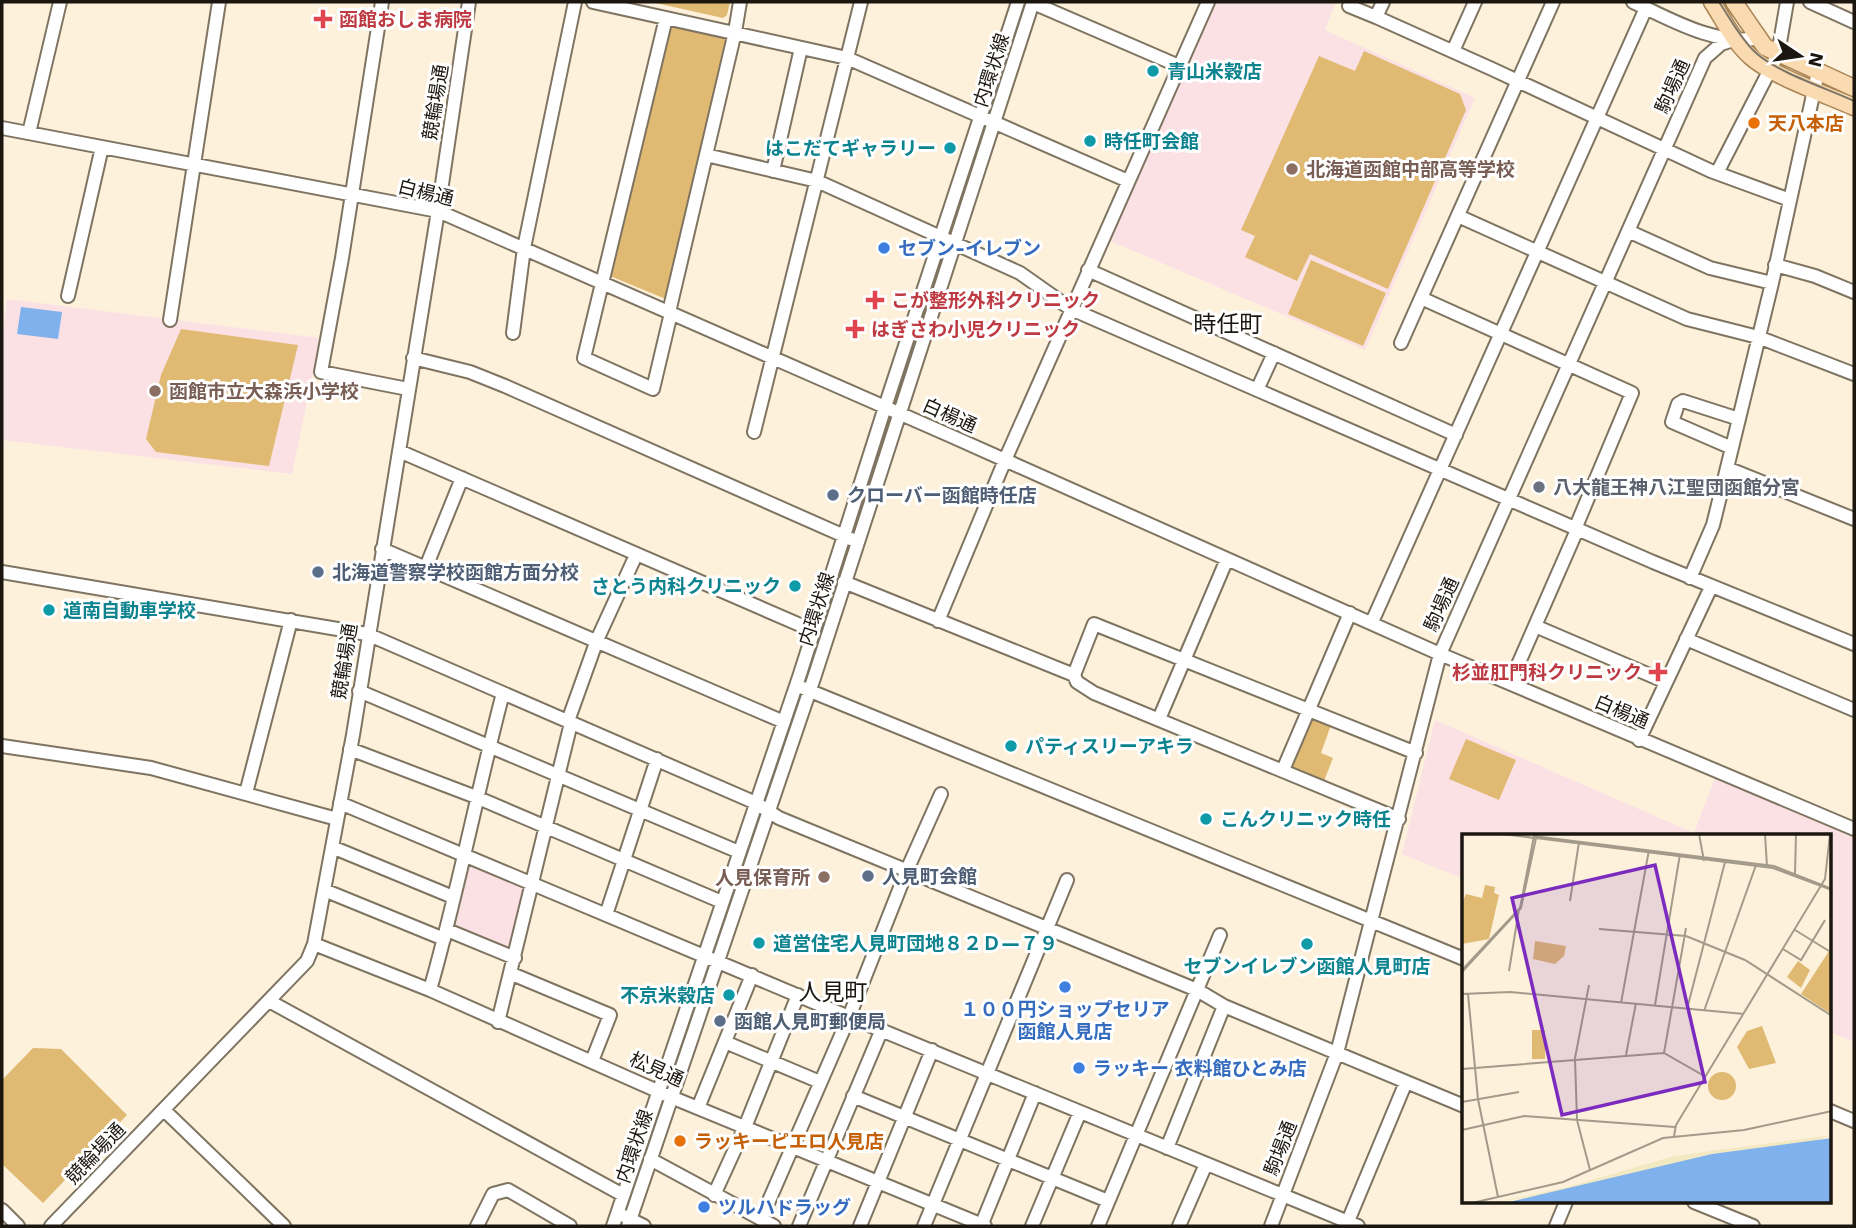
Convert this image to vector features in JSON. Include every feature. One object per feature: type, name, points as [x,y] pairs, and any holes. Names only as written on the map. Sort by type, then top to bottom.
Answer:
[{"type":"main road","points":[[1712,2],[1747,54],[1769,69],[1854,107]]},
{"type":"main road","points":[[1734,2],[1765,47],[1854,88]]},
{"type":"street","points":[[29,134],[60,2]]},
{"type":"street","points":[[170,320],[219,2]]},
{"type":"street","points":[[382,2],[340,271],[321,372],[408,389]]},
{"type":"street","name":"競輪場通","points":[[51,1226],[307,961],[314,944],[350,749],[470,2]]},
{"type":"street","points":[[513,333],[524,248],[575,2]]},
{"type":"street","points":[[593,2],[847,58],[1128,181]]},
{"type":"street","points":[[666,18],[584,358],[653,389],[740,2]]},
{"type":"street","points":[[754,432],[861,2]]},
{"type":"street","name":"内環状線","points":[[613,1226],[796,686],[1018,2]]},
{"type":"street","points":[[1033,2],[1179,66]]},
{"type":"street","name":"内環状線","points":[[629,1222],[809,691],[1033,2]]},
{"type":"street","points":[[937,621],[1004,460],[1208,2]]},
{"type":"street","points":[[1376,17],[1383,2]]},
{"type":"street","points":[[1453,51],[1475,2]]},
{"type":"street","points":[[1401,343],[1553,2]]},
{"type":"street","points":[[1633,2],[1696,31],[1736,39],[1758,38]]},
{"type":"street","points":[[1810,2],[1854,22]]},
{"type":"street","points":[[1717,173],[1778,54],[1785,4]]},
{"type":"street","points":[[1349,6],[1746,186],[1790,200]]},
{"type":"street","points":[[1372,622],[1646,8]]},
{"type":"street","name":"駒場通","points":[[1271,1226],[1337,1053],[1440,654],[1705,58],[1721,44],[1736,39]]},
{"type":"street","points":[[773,171],[802,48]]},
{"type":"street","points":[[1690,578],[1713,525],[1772,282],[1818,72]]},
{"type":"street","name":"白楊通","points":[[2,128],[438,211],[1440,654],[1854,829]]},
{"type":"street","points":[[68,296],[102,147]]},
{"type":"street","points":[[706,155],[817,181],[1020,273],[1071,309],[1711,587],[1854,644]]},
{"type":"street","points":[[1458,216],[1687,319],[1758,337],[1854,374]]},
{"type":"street","points":[[1628,231],[1710,268],[1772,282]]},
{"type":"street","points":[[1775,265],[1815,276],[1854,292]]},
{"type":"street","points":[[1088,270],[1456,435]]},
{"type":"street","points":[[1421,298],[1632,393],[1510,683]]},
{"type":"street","points":[[1257,390],[1274,353]]},
{"type":"street","points":[[413,358],[470,372],[494,381],[858,541]]},
{"type":"street","points":[[1732,448],[1672,422],[1678,404],[1683,401],[1739,419]]},
{"type":"street","points":[[399,451],[814,631]]},
{"type":"street","points":[[1727,468],[1854,519]]},
{"type":"street","points":[[426,567],[461,478]]},
{"type":"street","points":[[382,549],[784,722]]},
{"type":"street","points":[[498,1022],[512,974],[569,722],[597,640],[636,555]]},
{"type":"street","points":[[1159,719],[1227,559]]},
{"type":"street","points":[[2,572],[368,635],[756,803],[779,818],[1197,990],[1224,1006],[1462,1105]]},
{"type":"street","points":[[845,582],[1074,675]]},
{"type":"street","points":[[1639,740],[1711,587]]},
{"type":"street","points":[[1283,770],[1350,613]]},
{"type":"street","points":[[246,793],[291,620]]},
{"type":"street","points":[[1399,819],[1094,693],[1077,682],[1074,675],[1094,624],[1416,753]]},
{"type":"street","points":[[1535,626],[1666,682]]},
{"type":"street","points":[[1686,639],[1854,710]]},
{"type":"street","points":[[796,686],[1462,959]]},
{"type":"street","points":[[359,691],[739,852]]},
{"type":"street","points":[[430,990],[446,934],[476,797],[503,693]]},
{"type":"street","points":[[2,746],[151,768],[337,819]]},
{"type":"street","points":[[350,749],[476,797],[722,902]]},
{"type":"street","points":[[606,915],[657,759]]},
{"type":"street","points":[[761,1219],[849,1017],[907,870],[941,794]]},
{"type":"street","points":[[340,803],[1351,1225],[1406,1082]]},
{"type":"street","points":[[332,847],[453,897]]},
{"type":"street","points":[[924,1226],[1067,880]]},
{"type":"street","points":[[324,890],[515,958]]},
{"type":"street","points":[[1098,1226],[1220,935]]},
{"type":"street","name":"松見通","points":[[314,944],[430,990],[671,1097],[983,1226]]},
{"type":"street","points":[[512,974],[610,1015],[592,1061]]},
{"type":"street","points":[[698,1108],[752,975]]},
{"type":"street","points":[[714,1195],[745,1127],[798,995]]},
{"type":"street","points":[[269,1001],[624,1195]]},
{"type":"street","points":[[1167,1148],[1224,1006]]},
{"type":"street","points":[[799,1226],[882,1029]]},
{"type":"street","points":[[725,1042],[820,1082]]},
{"type":"street","points":[[860,1226],[932,1050]]},
{"type":"street","points":[[983,1226],[1035,1093]]},
{"type":"street","points":[[853,1096],[1108,1201]]},
{"type":"street","points":[[164,1110],[284,1226]]},
{"type":"street","points":[[1032,1226],[1080,1112]]},
{"type":"street","points":[[1832,1112],[1854,1121]]},
{"type":"street","points":[[650,1160],[774,1226]]},
{"type":"street","points":[[1179,1226],[1206,1164]]},
{"type":"street","points":[[477,1226],[493,1194],[508,1190],[570,1226]]},
{"type":"street","points":[[1556,1226],[1565,1204]]},
{"type":"street","points":[[1699,1204],[1753,1226]]},
{"type":"street","points":[[2,1210],[18,1226]]},
{"type":"street","points":[[618,1212],[629,1222],[644,1226]]},
{"type":"shaded area","points":[[651,2],[730,2],[727,15],[723,18]]},
{"type":"shaded area","name":"北海道函館中部高等学校","points":[[1215,2],[1336,2],[1325,30],[1475,98],[1365,350],[1108,240]]},
{"type":"shaded area","points":[[670,26],[729,39],[668,300],[610,276]]},
{"type":"shaded area","points":[[1364,51],[1460,94],[1466,110],[1388,289],[1310,254],[1297,281],[1245,257],[1255,236],[1241,230],[1319,56],[1355,71]]},
{"type":"shaded area","points":[[1311,260],[1386,293],[1363,346],[1288,314]]},
{"type":"shaded area","name":"函館市立大森浜小学校","points":[[7,299],[320,338],[292,474],[2,440],[2,341]]},
{"type":"shaded area","points":[[181,329],[298,345],[269,466],[156,452],[146,439],[161,375]]},
{"type":"shaded area","points":[[1308,716],[1331,725],[1321,753],[1333,758],[1324,781],[1290,767]]},
{"type":"shaded area","points":[[1435,720],[1694,833],[1716,775],[1854,833],[1854,1042],[1832,1033],[1832,834],[1462,834],[1462,878],[1402,854]]},
{"type":"shaded area","points":[[1466,739],[1516,760],[1499,800],[1449,779]]},
{"type":"shaded area","points":[[468,862],[527,886],[511,952],[453,927]]},
{"type":"shaded area","points":[[33,1048],[61,1049],[127,1115],[43,1203],[2,1164],[2,1080]]},
{"type":"water","points":[[21,307],[62,312],[58,339],[17,334]]},
{"type":"tram line","points":[[1719,2],[1745,41],[1764,59],[1788,73],[1854,101]]},
{"type":"place","name":"函館おしま病院","points":[[323,19]]},
{"type":"place","name":"青山米穀店","points":[[1153,71]]},
{"type":"place","name":"天八本店","points":[[1754,123]]},
{"type":"place","name":"時任町会館","points":[[1090,141]]},
{"type":"place","name":"はこだてギャラリー","points":[[950,148]]},
{"type":"place","name":"北海道函館中部高等学校","points":[[1292,169]]},
{"type":"place","name":"セブン-イレブン","points":[[884,248]]},
{"type":"place","name":"こが整形外科クリニック","points":[[875,300]]},
{"type":"place","name":"はぎさわ小児クリニック","points":[[855,329]]},
{"type":"place","name":"函館市立大森浜小学校","points":[[155,391]]},
{"type":"place","name":"八大龍王神八江聖団函館分宮","points":[[1539,487]]},
{"type":"place","name":"クローバー函館時任店","points":[[833,495]]},
{"type":"place","name":"北海道警察学校函館方面分校","points":[[318,572]]},
{"type":"place","name":"さとう内科クリニック","points":[[795,586]]},
{"type":"place","name":"道南自動車学校","points":[[49,610]]},
{"type":"place","name":"杉並肛門科クリニック","points":[[1658,672]]},
{"type":"place","name":"パティスリーアキラ","points":[[1011,746]]},
{"type":"place","name":"こんクリニック時任","points":[[1206,819]]},
{"type":"place","name":"人見町会館","points":[[868,876]]},
{"type":"place","name":"人見保育所","points":[[824,877]]},
{"type":"place","name":"道営住宅人見町団地８２Ｄ―７９","points":[[759,943]]},
{"type":"place","name":"セブンイレブン函館人見町店","points":[[1307,944]]},
{"type":"place","name":"１００円ショップセリア 函館人見店","points":[[1065,987]]},
{"type":"place","name":"不京米穀店","points":[[729,995]]},
{"type":"place","name":"函館人見町郵便局","points":[[720,1021]]},
{"type":"place","name":"ラッキー 衣料館ひとみ店","points":[[1079,1068]]},
{"type":"place","name":"ラッキーピエロ人見店","points":[[680,1141]]},
{"type":"place","name":"ツルハドラッグ","points":[[704,1207]]},
{"type":"district","name":"時任町","points":[[1228,324]]},
{"type":"district","name":"人見町","points":[[833,992]]}]
